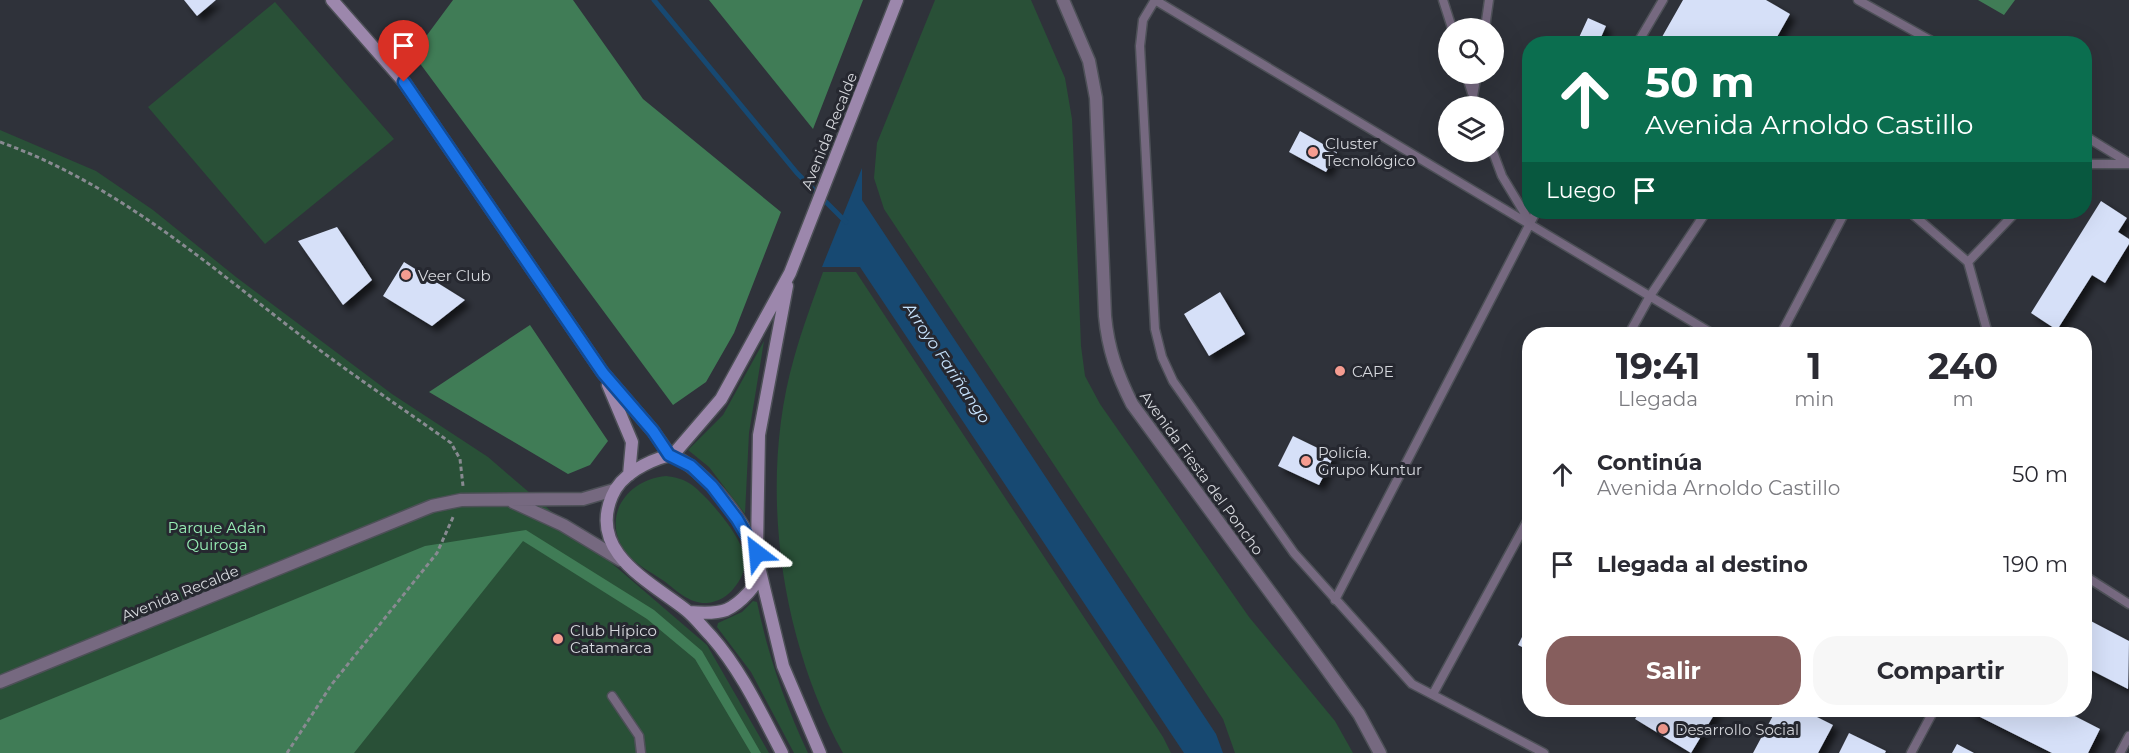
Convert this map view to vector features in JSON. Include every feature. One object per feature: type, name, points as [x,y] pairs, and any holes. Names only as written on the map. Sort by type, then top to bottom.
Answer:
[{"type":"main road","points":[[332,0],[404,82],[603,373],[671,455],[691,466],[712,486],[737,519],[757,553],[783,666],[820,753]]},
{"type":"main road","name":"Avenida Recalde","points":[[671,455],[722,399],[790,273],[897,0]]},
{"type":"main road","name":"Avenida Recalde","points":[[757,553],[759,435],[790,273]]},
{"type":"main road","points":[[603,373],[632,442],[629,475]]},
{"type":"main road","points":[[671,455],[648,462],[629,475],[615,490],[608,507],[606,522],[608,537],[621,560],[689,612],[733,665],[782,753]]},
{"type":"main road","points":[[689,612],[725,610],[752,588],[760,571]]},
{"type":"street","name":"Avenida Fiesta del Poncho","points":[[1063,0],[1089,61],[1096,98],[1108,347],[1116,373],[1132,404],[1359,714],[1380,753]]},
{"type":"street","name":"Avenida Recalde","points":[[0,682],[432,506],[460,500],[583,499],[615,490]]},
{"type":"street","name":"Avenida Recalde","points":[[509,501],[563,525],[621,560]]},
{"type":"lane","points":[[1522,217],[1155,0],[1143,20],[1140,46],[1155,329],[1162,357],[1173,381],[1294,553],[1412,684],[1544,753]]},
{"type":"lane","points":[[1443,0],[1449,18]]},
{"type":"lane","points":[[1486,18],[1489,0]]},
{"type":"lane","points":[[1642,36],[1663,0]]},
{"type":"lane","points":[[1858,0],[1922,36]]},
{"type":"lane","points":[[1469,84],[1473,96]]},
{"type":"lane","points":[[1473,96],[1475,84]]},
{"type":"lane","points":[[2092,140],[2129,164]]},
{"type":"lane","points":[[1497,162],[1502,176],[1522,209]]},
{"type":"lane","points":[[2092,164],[2129,164]]},
{"type":"lane","points":[[1525,219],[1701,327]]},
{"type":"lane","points":[[1335,600],[1532,219]]},
{"type":"lane","points":[[1633,327],[1650,296],[1701,219]]},
{"type":"lane","points":[[1785,327],[1841,219]]},
{"type":"lane","points":[[1918,219],[1968,262],[1986,327]]},
{"type":"lane","points":[[1968,262],[2009,219]]},
{"type":"lane","points":[[1433,694],[1522,531]]},
{"type":"lane","points":[[2092,580],[2129,604]]},
{"type":"lane","points":[[612,696],[639,736],[641,753]]},
{"type":"lane","points":[[1911,753],[1930,717]]},
{"type":"lane","points":[[2120,753],[2129,736]]},
{"type":"path","points":[[0,142],[89,181],[154,222],[315,347],[451,443],[460,459],[464,480],[460,500],[437,553],[332,684],[286,753]]},
{"type":"green space","points":[[453,0],[573,0],[643,99],[781,212],[734,333],[706,382],[673,405],[413,54]]},
{"type":"green space","points":[[709,0],[863,0],[813,129]]},
{"type":"green space","points":[[935,0],[1031,0],[1065,78],[1072,119],[1081,346],[1085,376],[1100,404],[1249,617],[1335,721],[1353,753],[1235,753],[1223,719],[884,209],[874,178],[877,143]]},
{"type":"green space","points":[[1978,0],[2015,0],[2004,15]]},
{"type":"green space","points":[[275,2],[394,139],[265,244],[148,107]]},
{"type":"green space","name":"Parque Adán Quiroga","points":[[0,130],[96,171],[153,210],[236,277],[392,394],[488,457],[707,645],[769,753],[0,753]]},
{"type":"green space","points":[[823,272],[856,272],[1163,737],[1171,753],[843,753],[821,708],[804,661],[790,611],[781,560],[777,508],[778,457],[783,406],[797,347]]},
{"type":"green space","points":[[530,325],[608,441],[590,465],[568,474],[429,392]]},
{"type":"green space","points":[[764,341],[749,433],[745,514],[709,467],[688,450],[723,415]]},
{"type":"green space","points":[[666,476],[686,481],[699,491],[724,518],[743,549],[745,562],[741,578],[732,591],[719,600],[701,603],[684,596],[633,559],[624,550],[618,537],[617,512],[622,501],[630,491],[641,484]]},
{"type":"green space","points":[[526,530],[654,610],[702,651],[761,753],[751,753],[695,659],[647,619],[523,541],[354,753],[0,753],[0,720],[425,546]]},
{"type":"green space","points":[[753,601],[757,602],[778,679],[808,753],[794,753],[751,672],[717,627],[718,623],[742,612]]},
{"type":"water","points":[[862,168],[862,200],[1216,734],[1223,753],[1184,753],[860,267],[822,267]]},
{"type":"building","points":[[184,0],[216,0],[197,16]]},
{"type":"building","points":[[1683,0],[1766,0],[1790,14],[1778,36],[1663,36]]},
{"type":"building","points":[[1588,18],[1606,26],[1602,36],[1580,36]]},
{"type":"building","name":"Cluster Tecnológico","points":[[1300,131],[1337,152],[1326,172],[1289,152]]},
{"type":"building","points":[[2101,201],[2127,218],[2118,232],[2129,239],[2129,244],[2105,283],[2092,275],[2059,327],[2052,327],[2031,313],[2090,219],[2092,219]]},
{"type":"building","points":[[337,227],[372,280],[343,305],[298,241]]},
{"type":"building","points":[[404,262],[465,300],[432,326],[383,296]]},
{"type":"building","points":[[1220,292],[1245,334],[1209,356],[1184,314]]},
{"type":"building","name":"Policía. Grupo Kuntur","points":[[1293,436],[1334,456],[1319,485],[1278,466]]},
{"type":"building","points":[[2092,622],[2129,641],[2128,689],[2092,671]]},
{"type":"building","points":[[1636,717],[1713,717],[1691,753],[1635,719]]},
{"type":"building","points":[[1772,717],[1817,717],[1833,725],[1818,753],[1753,753]]},
{"type":"building","points":[[1980,717],[2077,717],[2100,729],[2088,753],[2052,753]]},
{"type":"building","points":[[1849,733],[1886,751],[1885,753],[1839,753]]},
{"type":"building","points":[[1957,744],[1974,753],[1952,753]]},
{"type":"waterway","name":"Arroyo Fariñango","points":[[654,0],[797,173],[846,222]]},
{"type":"place","name":"Cluster Tecnológico","points":[[1313,152]]},
{"type":"place","name":"Veer Club","points":[[406,275]]},
{"type":"place","name":"CAPE","points":[[1340,371]]},
{"type":"place","name":"Policía. Grupo Kuntur","points":[[1306,461]]},
{"type":"place","name":"Club Hípico Catamarca","points":[[558,639]]},
{"type":"place","name":"Desarrollo Social","points":[[1663,729]]},
{"type":"route","points":[[404,82],[603,373],[653,431],[669,455],[691,466],[712,486],[748,535],[757,553]]}]
